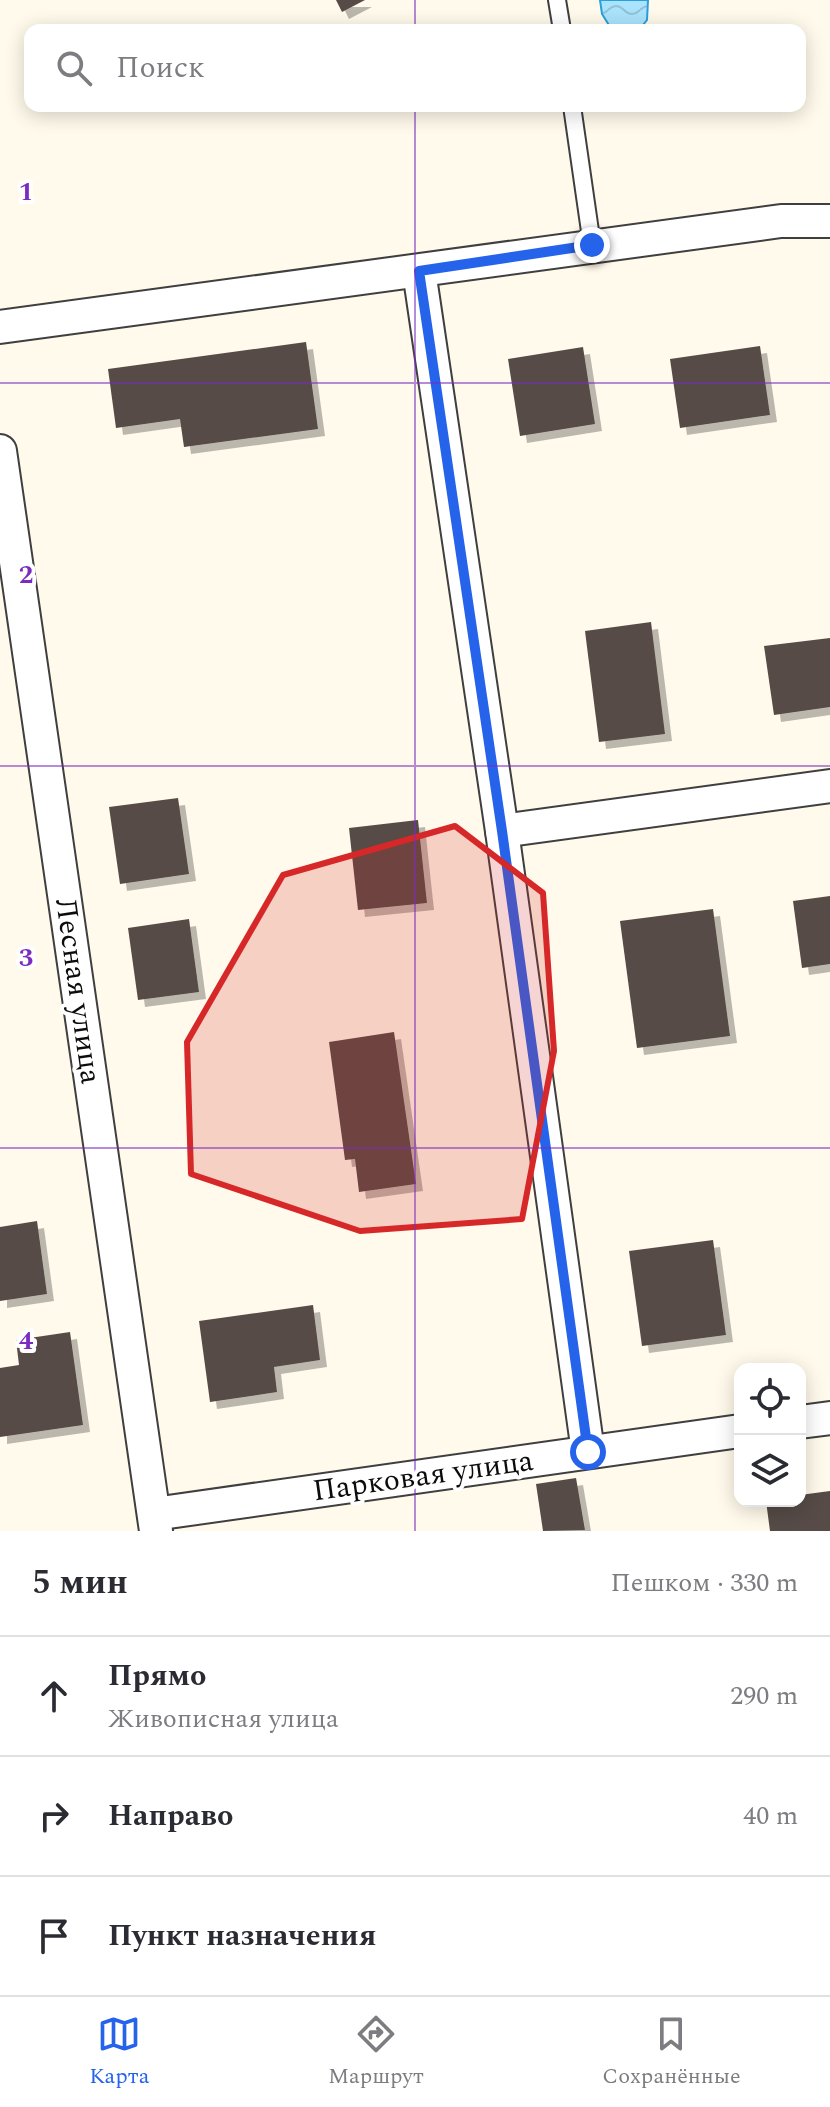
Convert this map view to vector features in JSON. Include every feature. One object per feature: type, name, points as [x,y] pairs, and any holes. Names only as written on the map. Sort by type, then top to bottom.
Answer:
[{"type":"street","points":[[0,327],[592,245],[781,221],[830,221]]},
{"type":"street","points":[[419,271],[502,831],[588,1452]]},
{"type":"street","name":"Лесная улица","points":[[0,451],[155,1523]]},
{"type":"street","points":[[502,831],[830,786]]},
{"type":"street","points":[[806,1421],[830,1418]]},
{"type":"street","name":"Парковая улица","points":[[155,1523],[588,1452],[734,1432]]},
{"type":"lane","points":[[557,0],[561,24]]},
{"type":"lane","points":[[573,112],[592,245]]},
{"type":"highlighted area","points":[[455,826],[543,893],[554,1051],[522,1219],[360,1231],[191,1174],[187,1042],[283,875]]},
{"type":"water","points":[[600,0],[648,0],[647,20],[644,24],[608,24],[602,14]]},
{"type":"building","points":[[336,0],[365,0],[342,12]]},
{"type":"building","points":[[306,342],[318,429],[184,447],[180,419],[116,428],[108,369]]},
{"type":"building","points":[[760,346],[770,415],[680,428],[670,359]]},
{"type":"building","points":[[583,347],[595,424],[520,436],[508,359]]},
{"type":"building","points":[[651,622],[665,734],[599,742],[585,631]]},
{"type":"building","points":[[830,638],[830,707],[774,715],[764,646]]},
{"type":"building","points":[[178,798],[189,874],[120,884],[109,807]]},
{"type":"building","points":[[418,820],[427,903],[358,910],[349,828]]},
{"type":"building","points":[[830,896],[830,964],[802,968],[793,901]]},
{"type":"building","points":[[713,909],[730,1036],[637,1048],[620,921]]},
{"type":"building","points":[[189,919],[199,992],[138,1000],[128,928]]},
{"type":"building","points":[[394,1032],[416,1184],[359,1192],[355,1159],[345,1160],[329,1042]]},
{"type":"building","points":[[37,1221],[47,1294],[0,1301],[0,1227]]},
{"type":"building","points":[[713,1240],[726,1335],[642,1346],[629,1251]]},
{"type":"building","points":[[313,1305],[320,1360],[274,1367],[277,1392],[210,1402],[199,1321]]},
{"type":"building","points":[[70,1332],[83,1425],[0,1437],[0,1368],[19,1365],[16,1340]]},
{"type":"building","points":[[576,1478],[585,1530],[543,1531],[536,1484]]},
{"type":"building","points":[[830,1491],[830,1531],[770,1531],[767,1507],[806,1507],[806,1494]]},
{"type":"route","points":[[588,1452],[502,831],[419,271],[592,245]]}]
